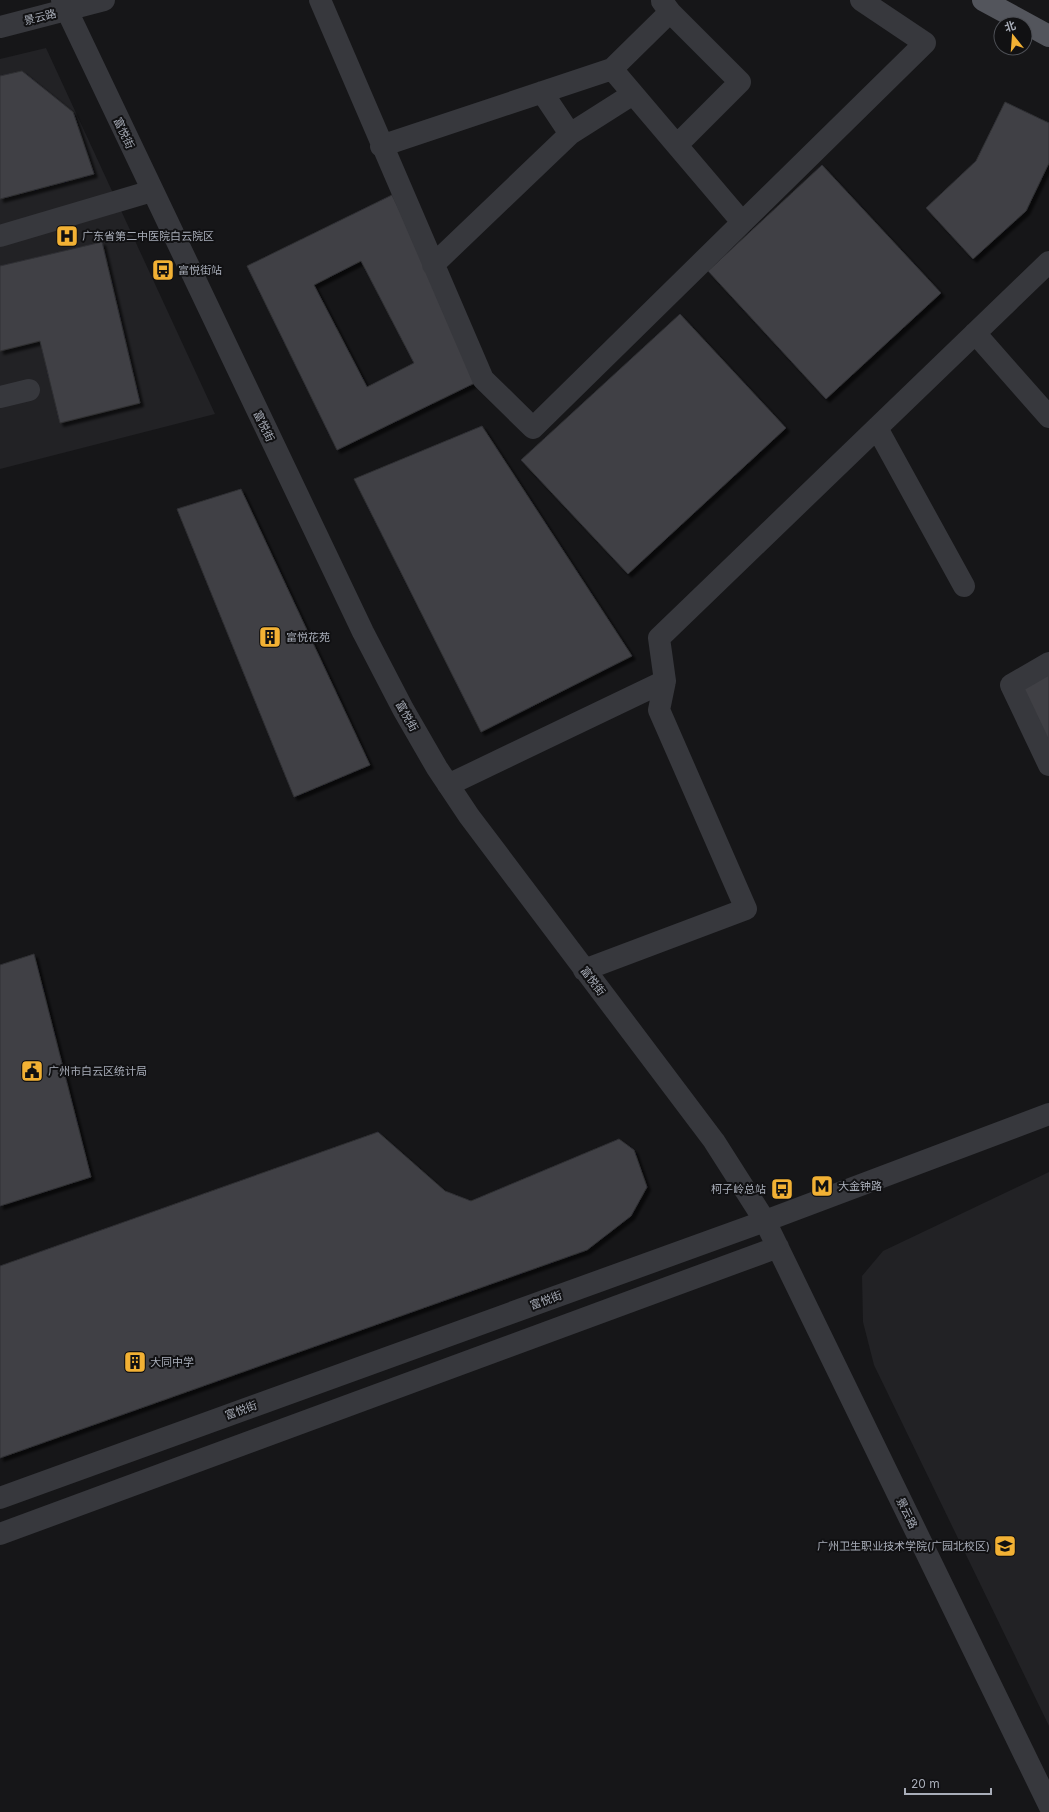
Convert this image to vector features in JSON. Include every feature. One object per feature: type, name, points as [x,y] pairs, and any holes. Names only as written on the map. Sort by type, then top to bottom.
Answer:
[{"type":"main road","points":[[983,0],[1049,36]]},
{"type":"street","name":"景云路","points":[[0,26],[64,5],[104,0]]},
{"type":"street","points":[[320,0],[381,146],[483,379],[533,428],[925,43],[861,0]]},
{"type":"street","name":"富悦街","points":[[0,1498],[765,1221],[714,1141],[469,816],[437,768],[406,715],[363,632],[64,5]]},
{"type":"street","points":[[381,146],[612,69],[666,6],[740,82],[677,145]]},
{"type":"street","points":[[612,69],[742,222]]},
{"type":"street","points":[[542,92],[570,134]]},
{"type":"street","points":[[433,265],[570,134],[633,94]]},
{"type":"street","points":[[0,236],[152,191]]},
{"type":"street","points":[[584,970],[746,909],[659,710],[665,681],[659,638],[1049,262]]},
{"type":"street","points":[[975,333],[1049,416]]},
{"type":"street","points":[[0,397],[29,390]]},
{"type":"street","points":[[877,428],[964,586]]},
{"type":"street","points":[[1049,662],[1011,685],[1049,765]]},
{"type":"street","points":[[448,785],[665,681]]},
{"type":"street","points":[[765,1221],[1049,1114]]},
{"type":"street","name":"景云路","points":[[765,1221],[1049,1805]]},
{"type":"street","points":[[0,1534],[91,1499],[778,1247]]},
{"type":"street","points":[[80,1469],[91,1499]]},
{"type":"shaded area","name":"广东省第二中医院白云院区","points":[[46,48],[215,414],[0,469],[0,59]]},
{"type":"shaded area","name":"广州卫生职业技术学院(广园北校区)","points":[[1049,1172],[1049,1726],[874,1365],[863,1322],[862,1276],[883,1251]]},
{"type":"building","points":[[22,71],[73,112],[94,174],[0,199],[0,76]]},
{"type":"building","points":[[1005,102],[1049,123],[1049,163],[1026,211],[973,259],[926,208],[976,161]]},
{"type":"building","points":[[822,165],[941,293],[826,399],[708,271]]},
{"type":"building","points":[[392,195],[483,379],[337,450],[247,266]],"holes":[[[361,261],[414,363],[367,387],[314,285]]]},
{"type":"building","points":[[102,242],[140,403],[60,423],[40,341],[0,351],[0,266]]},
{"type":"building","points":[[680,314],[786,428],[628,574],[521,460]]},
{"type":"building","points":[[482,426],[632,656],[481,732],[354,479]]},
{"type":"building","name":"富悦花苑","points":[[241,489],[370,765],[294,797],[177,509]]},
{"type":"building","points":[[1049,663],[1049,765],[1011,685]]},
{"type":"building","name":"广州市白云区统计局","points":[[34,954],[91,1177],[0,1206],[0,965]]},
{"type":"building","name":"大同中学","points":[[378,1132],[445,1191],[471,1201],[619,1139],[634,1150],[647,1187],[631,1216],[587,1250],[0,1458],[0,1266]]},
{"type":"place","name":"广东省第二中医院白云院区","points":[[67,236]]},
{"type":"place","name":"富悦街站","points":[[163,270]]},
{"type":"place","name":"富悦花苑","points":[[270,637]]},
{"type":"place","name":"广州市白云区统计局","points":[[32,1071]]},
{"type":"place","name":"大金钟路","points":[[822,1186]]},
{"type":"place","name":"柯子岭总站","points":[[782,1189]]},
{"type":"place","name":"大同中学","points":[[135,1362]]},
{"type":"place","name":"广州卫生职业技术学院(广园北校区)","points":[[1005,1546]]}]
